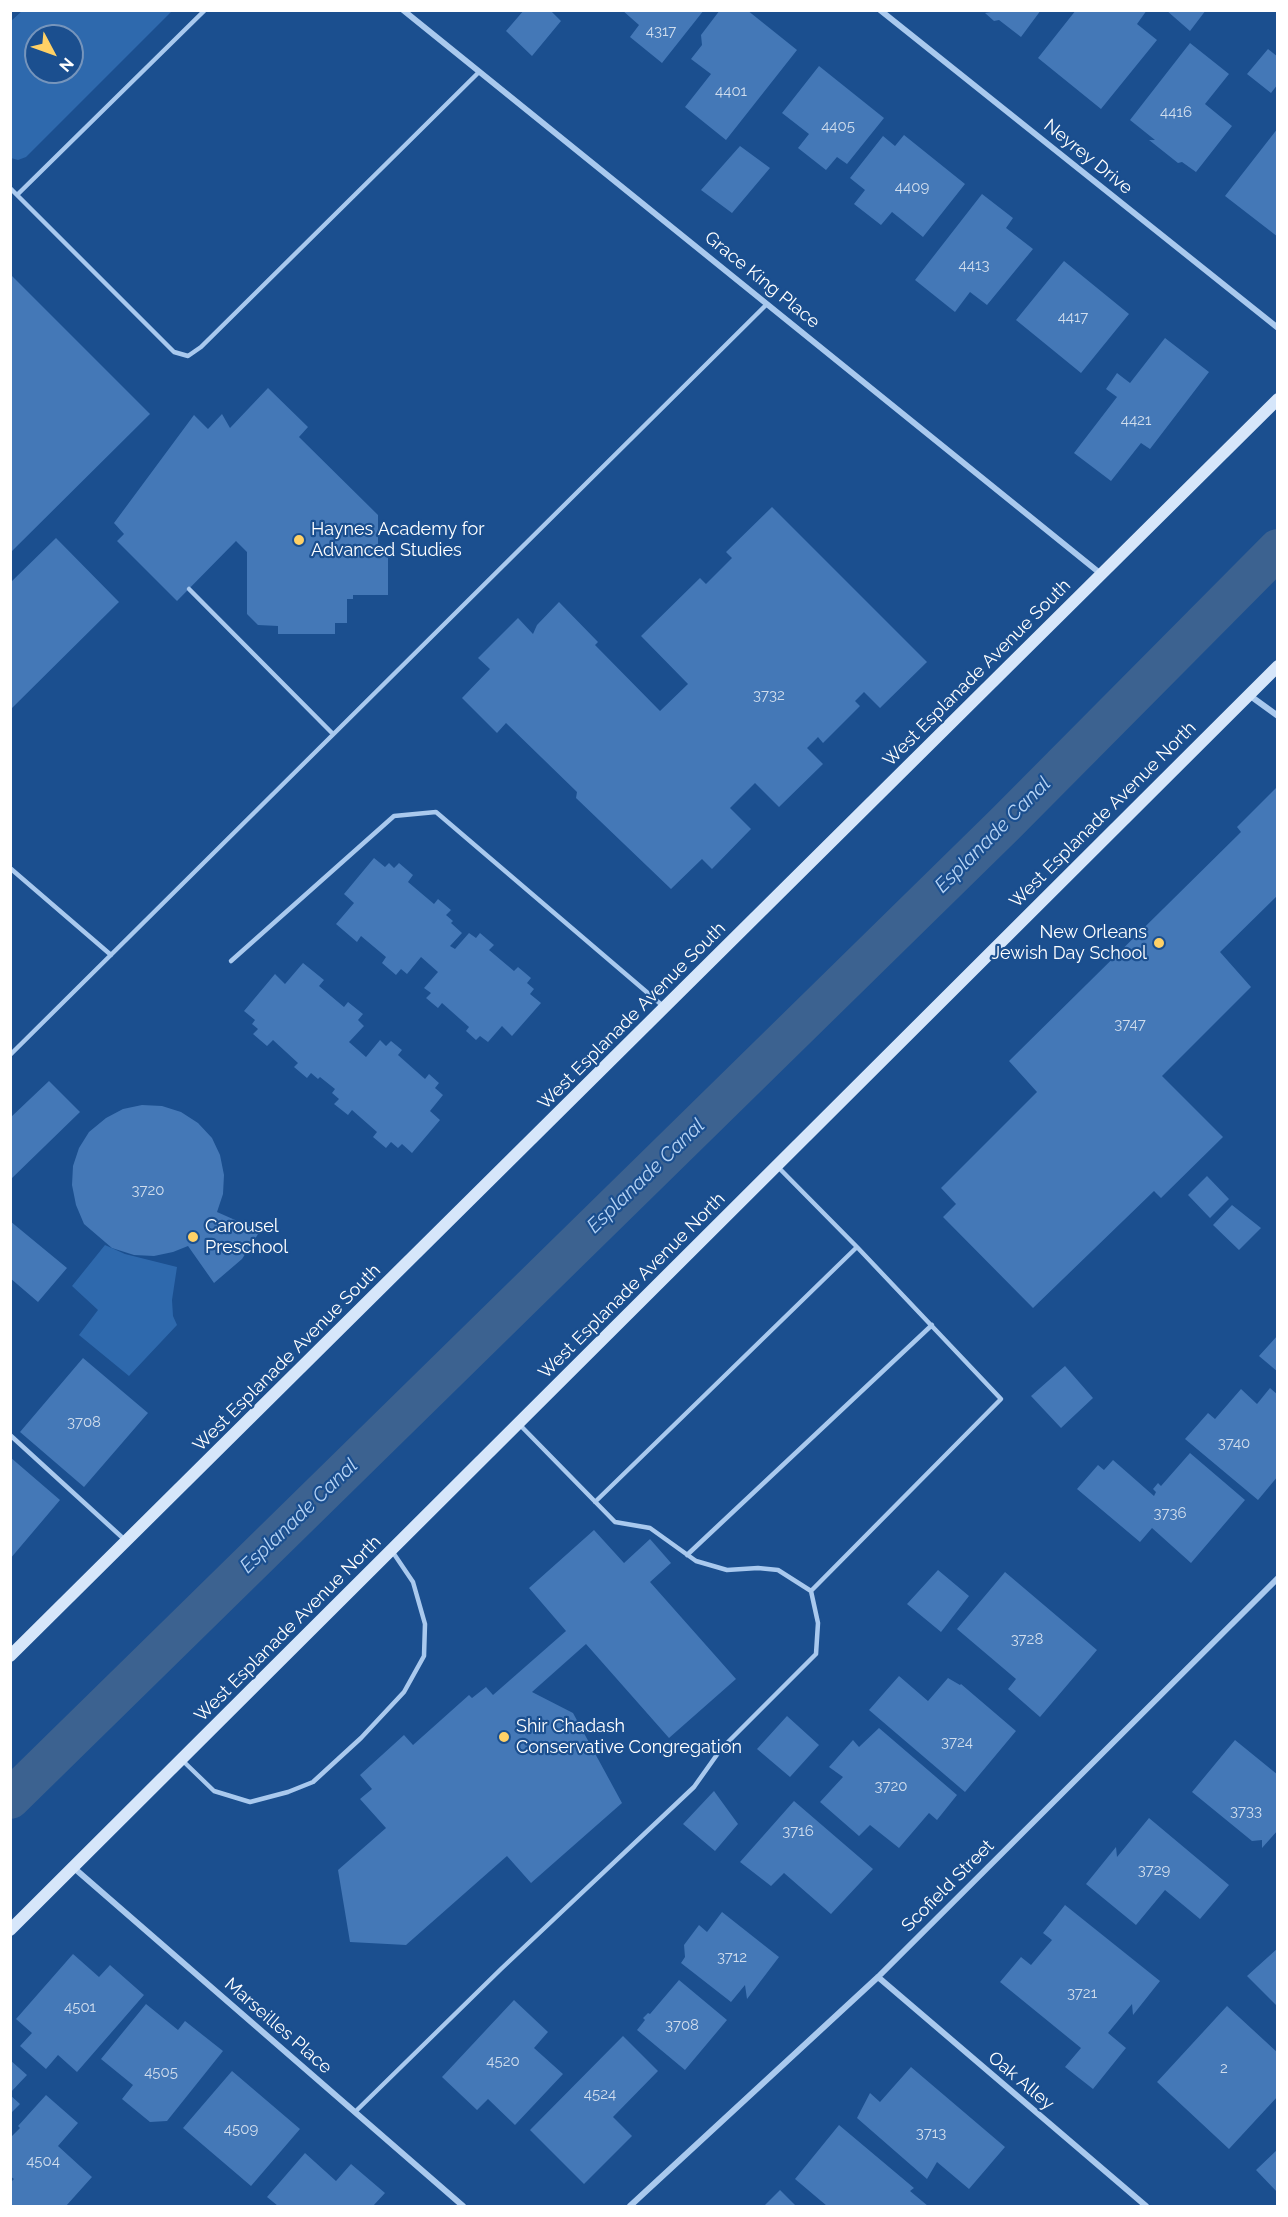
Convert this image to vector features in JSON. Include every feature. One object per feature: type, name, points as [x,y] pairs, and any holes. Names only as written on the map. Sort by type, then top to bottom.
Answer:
[{"type":"main road","name":"West Esplanade Avenue South","points":[[10,1656],[1278,399]]},
{"type":"main road","name":"West Esplanade Avenue North","points":[[10,1930],[1278,666]]},
{"type":"street","name":"Grace King Place","points":[[403,10],[1101,574]]},
{"type":"street","name":"Neyrey Drive","points":[[880,10],[1278,328]]},
{"type":"street","points":[[1249,694],[1278,716]]},
{"type":"street","name":"Scofield Street","points":[[630,2206],[878,1977],[1278,1578]]},
{"type":"street","name":"Marseilles Place","points":[[74,1868],[463,2206]]},
{"type":"street","name":"Oak Alley","points":[[878,1977],[1146,2206]]},
{"type":"lane","points":[[17,195],[205,10]]},
{"type":"lane","points":[[10,188],[174,352],[188,356],[201,347],[479,72]]},
{"type":"lane","points":[[10,1055],[767,304]]},
{"type":"lane","points":[[189,589],[333,734]]},
{"type":"lane","points":[[231,961],[394,816],[436,812],[665,1008]]},
{"type":"lane","points":[[10,868],[111,955]]},
{"type":"lane","points":[[777,1166],[1001,1399],[811,1591]]},
{"type":"lane","points":[[595,1502],[857,1247]]},
{"type":"lane","points":[[687,1555],[932,1325]]},
{"type":"lane","points":[[355,2112],[501,1969],[694,1787],[722,1749],[816,1654],[818,1623],[811,1591],[778,1570],[758,1568],[727,1570],[696,1561],[650,1528],[615,1522],[519,1424]]},
{"type":"lane","points":[[10,1435],[127,1541]]},
{"type":"lane","points":[[182,1760],[214,1791],[250,1802],[288,1792],[313,1782],[361,1738],[404,1692],[424,1656],[424,1624],[413,1582],[392,1551]]},
{"type":"shaded area","points":[[23,10],[172,11],[26,157],[18,160],[11,158],[10,22]]},
{"type":"shaded area","points":[[105,1245],[125,1254],[177,1267],[172,1300],[173,1316],[177,1325],[129,1376],[79,1335],[98,1310],[72,1286]]},
{"type":"building","points":[[524,10],[550,10],[561,21],[532,56],[506,31]]},
{"type":"building","points":[[622,10],[704,10],[662,63],[630,37],[639,25]]},
{"type":"building","points":[[720,10],[747,10],[797,50],[726,140],[685,107],[711,74],[691,59],[702,45],[701,35]]},
{"type":"building","points":[[988,10],[1041,10],[1021,37],[999,20],[994,21],[985,13],[991,12]]},
{"type":"building","points":[[1076,10],[1147,10],[1137,24],[1157,40],[1101,109],[1038,58]]},
{"type":"building","points":[[1166,10],[1206,10],[1190,31]]},
{"type":"building","points":[[1190,43],[1229,74],[1205,104],[1232,126],[1196,172],[1182,162],[1178,163],[1149,140],[1155,140],[1130,120]]},
{"type":"building","points":[[1268,49],[1278,57],[1278,84],[1271,93],[1247,74]]},
{"type":"building","points":[[819,66],[884,118],[847,164],[837,157],[826,170],[798,148],[809,134],[782,113]]},
{"type":"building","points":[[1278,128],[1278,237],[1225,196]]},
{"type":"building","points":[[904,135],[965,184],[923,237],[892,212],[881,225],[854,204],[865,190],[850,178],[883,136],[895,146]]},
{"type":"building","points":[[740,146],[770,168],[732,213],[701,190]]},
{"type":"building","points":[[982,194],[1013,218],[1006,228],[1033,249],[987,305],[970,292],[955,312],[915,280]]},
{"type":"building","points":[[1064,261],[1129,314],[1081,373],[1016,320]]},
{"type":"building","points":[[10,274],[150,414],[10,553]]},
{"type":"building","points":[[1165,338],[1209,372],[1150,449],[1141,443],[1111,481],[1074,453],[1117,397],[1106,389],[1117,373],[1130,383]]},
{"type":"building","points":[[268,388],[308,427],[299,437],[378,515],[378,550],[388,550],[388,595],[353,595],[353,599],[347,599],[347,623],[335,623],[335,634],[278,634],[278,626],[258,625],[247,614],[247,552],[236,541],[177,601],[117,541],[124,534],[114,523],[194,415],[208,429],[222,414],[230,428]]},
{"type":"building","points":[[772,507],[927,662],[880,708],[864,692],[855,701],[860,706],[823,743],[818,737],[807,748],[823,764],[779,807],[755,783],[730,808],[751,829],[712,869],[702,859],[671,889],[576,798],[577,792],[506,723],[497,733],[462,698],[490,669],[478,658],[518,618],[533,634],[537,625],[559,602],[598,642],[595,645],[660,711],[688,684],[641,636],[700,578],[706,584],[732,558],[726,552]]},
{"type":"building","points":[[56,538],[119,602],[10,710],[10,583]]},
{"type":"building","points":[[1276,788],[1278,895],[1220,952],[1251,987],[1162,1076],[1223,1137],[1161,1198],[1154,1191],[1033,1308],[943,1217],[956,1204],[941,1188],[1037,1092],[1009,1061],[1241,832],[1237,827]]},
{"type":"building","points":[[374,858],[385,867],[389,863],[394,868],[399,863],[413,875],[408,882],[434,904],[438,899],[451,910],[446,915],[462,933],[450,946],[455,949],[469,933],[476,938],[480,933],[494,945],[489,950],[514,971],[518,967],[531,978],[527,983],[534,989],[530,994],[541,1003],[512,1036],[502,1026],[488,1042],[480,1036],[476,1040],[466,1031],[469,1027],[442,1003],[438,1008],[426,998],[431,993],[424,988],[438,972],[421,957],[407,974],[401,969],[396,975],[382,963],[386,957],[361,936],[357,942],[336,924],[354,903],[344,894]]},
{"type":"building","points":[[303,963],[324,980],[319,986],[344,1007],[348,1002],[363,1014],[358,1020],[364,1026],[349,1042],[366,1057],[380,1040],[386,1046],[391,1041],[402,1050],[398,1055],[425,1079],[429,1074],[439,1083],[435,1088],[443,1095],[430,1111],[440,1120],[412,1153],[402,1144],[398,1148],[391,1142],[386,1148],[373,1137],[377,1132],[352,1110],[348,1115],[334,1104],[339,1099],[332,1093],[335,1089],[311,1073],[307,1078],[294,1067],[298,1063],[273,1040],[267,1046],[253,1034],[258,1029],[252,1024],[255,1020],[244,1011],[275,974],[285,984]]},
{"type":"building","points":[[49,1081],[80,1112],[10,1180],[10,1118]]},
{"type":"building","points":[[142,1105],[162,1106],[181,1112],[198,1123],[212,1138],[220,1155],[224,1175],[223,1194],[217,1212],[260,1231],[242,1259],[214,1283],[188,1246],[154,1256],[134,1255],[112,1248],[84,1224],[76,1205],[72,1185],[73,1166],[79,1148],[89,1132],[106,1118],[123,1109]]},
{"type":"building","points":[[1207,1176],[1229,1199],[1210,1218],[1188,1195]]},
{"type":"building","points":[[1232,1205],[1261,1228],[1239,1250],[1213,1225]]},
{"type":"building","points":[[10,1221],[67,1268],[38,1302],[10,1278]]},
{"type":"building","points":[[1278,1335],[1278,1372],[1259,1356]]},
{"type":"building","points":[[83,1358],[148,1413],[84,1487],[20,1432]]},
{"type":"building","points":[[1065,1366],[1093,1398],[1061,1428],[1031,1396]]},
{"type":"building","points":[[1270,1388],[1278,1395],[1278,1476],[1258,1500],[1185,1439],[1208,1413],[1215,1419],[1241,1389],[1257,1404]]},
{"type":"building","points":[[1190,1453],[1245,1500],[1191,1563],[1152,1528],[1140,1542],[1077,1489],[1098,1465],[1104,1470],[1113,1460],[1154,1496],[1156,1492],[1153,1489],[1158,1483],[1161,1486]]},
{"type":"building","points":[[10,1457],[60,1500],[10,1559]]},
{"type":"building","name":"Shir Chadash Conservative Congregation","points":[[594,1530],[624,1563],[650,1539],[671,1563],[650,1582],[736,1679],[669,1738],[586,1644],[532,1692],[573,1713],[622,1803],[531,1883],[507,1856],[406,1945],[350,1942],[338,1870],[386,1828],[360,1799],[372,1789],[360,1775],[404,1735],[413,1745],[469,1695],[472,1698],[486,1687],[493,1695],[566,1631],[529,1588]]},
{"type":"building","points":[[938,1570],[969,1596],[941,1632],[907,1604]]},
{"type":"building","points":[[1005,1572],[1097,1650],[1040,1717],[1008,1689],[1016,1679],[957,1629]]},
{"type":"building","points":[[899,1676],[928,1701],[948,1678],[961,1684],[1016,1731],[965,1792],[869,1710]]},
{"type":"building","points":[[787,1716],[819,1745],[790,1777],[757,1749]]},
{"type":"building","points":[[879,1728],[957,1795],[937,1820],[929,1813],[899,1848],[870,1825],[859,1836],[820,1802],[843,1777],[829,1767],[853,1740],[859,1747]]},
{"type":"building","points":[[1235,1740],[1278,1775],[1278,1830],[1262,1848],[1262,1840],[1252,1841],[1192,1792]]},
{"type":"building","points":[[714,1791],[738,1824],[715,1851],[683,1824]]},
{"type":"building","points":[[794,1801],[873,1869],[831,1914],[784,1873],[771,1886],[740,1862]]},
{"type":"building","points":[[1149,1818],[1229,1885],[1200,1919],[1165,1890],[1136,1925],[1086,1884],[1116,1847],[1117,1857]]},
{"type":"building","points":[[1065,1905],[1160,1981],[1133,2015],[1132,2004],[1108,2033],[1126,2048],[1093,2089],[1065,2067],[1081,2048],[1000,1982],[1021,1957],[1031,1965],[1052,1940],[1043,1933]]},
{"type":"building","points":[[722,1912],[779,1957],[747,1999],[745,1985],[731,2002],[681,1963],[685,1957],[684,1945],[699,1925],[707,1932]]},
{"type":"building","points":[[1278,1948],[1278,2007],[1247,1976]]},
{"type":"building","points":[[73,1954],[99,1977],[110,1965],[144,1995],[77,2072],[58,2055],[46,2069],[20,2046],[32,2033],[16,2019]]},
{"type":"building","points":[[679,1980],[727,2020],[685,2070],[637,2030],[645,2020],[643,2018],[648,2013],[650,2014]]},
{"type":"building","points":[[514,2000],[548,2032],[534,2048],[563,2074],[515,2125],[488,2099],[477,2110],[442,2077]]},
{"type":"building","points":[[146,2004],[178,2030],[185,2021],[223,2051],[167,2121],[150,2122],[122,2099],[133,2085],[101,2059]]},
{"type":"building","points":[[1227,2006],[1278,2053],[1278,2096],[1229,2149],[1157,2082]]},
{"type":"building","points":[[623,2036],[658,2071],[613,2117],[632,2136],[584,2184],[530,2130]]},
{"type":"building","points":[[10,2060],[27,2075],[10,2093]]},
{"type":"building","points":[[911,2067],[1005,2147],[969,2189],[937,2162],[927,2179],[857,2118],[870,2093],[880,2102]]},
{"type":"building","points":[[232,2071],[300,2129],[251,2186],[183,2128]]},
{"type":"building","points":[[10,2095],[20,2104],[10,2114]]},
{"type":"building","points":[[46,2095],[78,2123],[58,2146],[92,2177],[66,2206],[10,2206],[10,2183],[14,2179],[10,2176],[10,2138]]},
{"type":"building","points":[[839,2125],[914,2188],[910,2191],[928,2206],[827,2206],[795,2179]]},
{"type":"building","points":[[1278,2149],[1278,2193],[1256,2170]]},
{"type":"building","points":[[305,2153],[336,2181],[351,2164],[385,2193],[373,2206],[278,2206],[267,2197]]},
{"type":"building","points":[[780,2190],[796,2206],[764,2206]]},
{"type":"waterway","name":"Esplanade Canal","points":[[10,1799],[1006,823],[1278,549]]},
{"type":"place","name":"Haynes Academy for Advanced Studies","points":[[299,540]]},
{"type":"place","name":"New Orleans Jewish Day School","points":[[1159,943]]},
{"type":"place","name":"Carousel Preschool","points":[[193,1237]]},
{"type":"place","name":"Shir Chadash Conservative Congregation","points":[[504,1737]]}]
